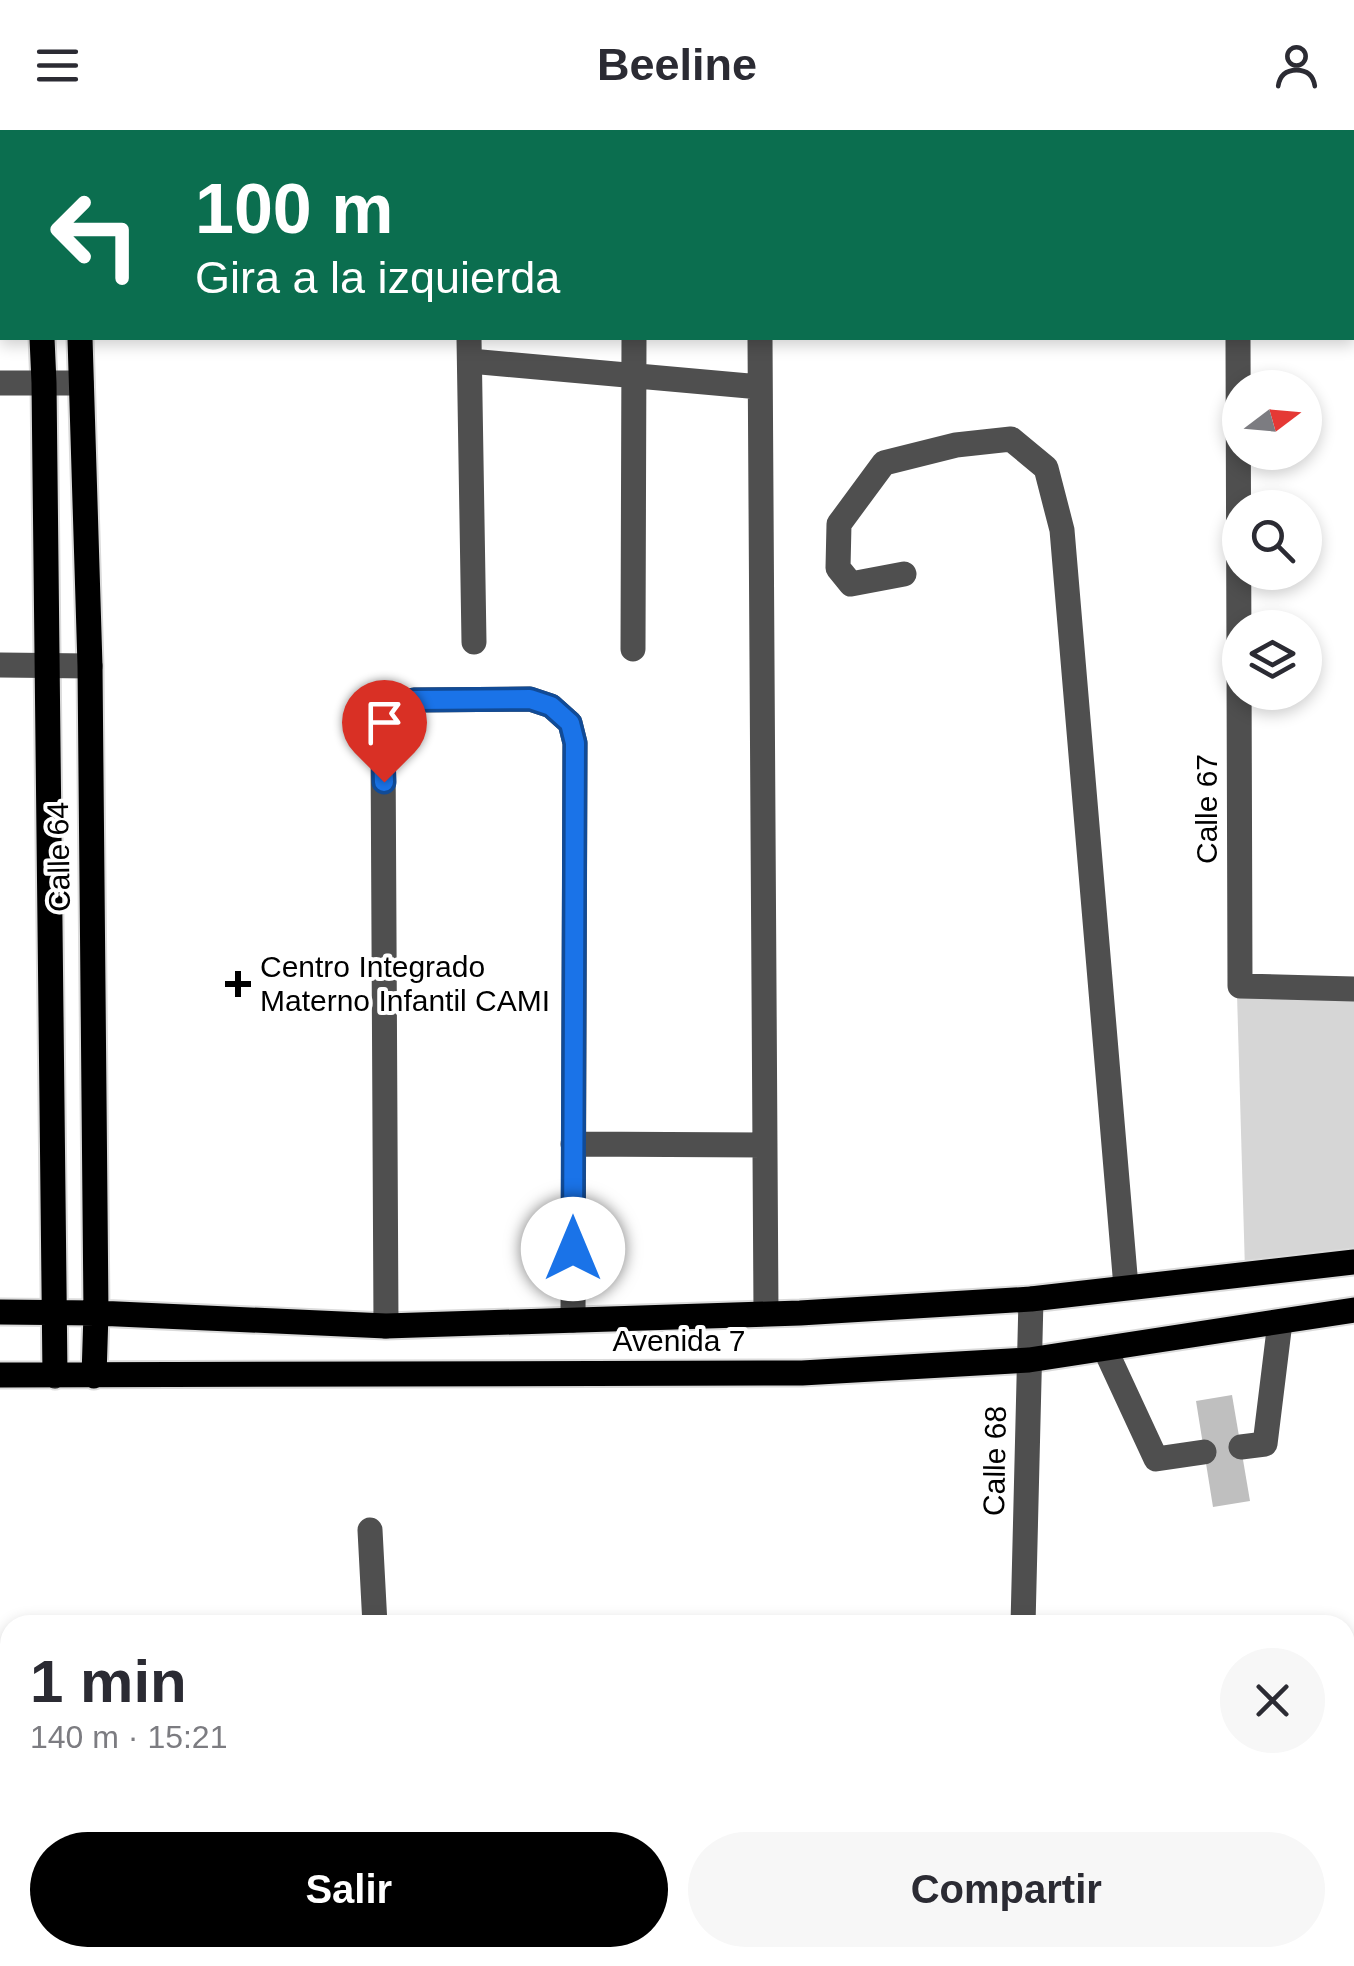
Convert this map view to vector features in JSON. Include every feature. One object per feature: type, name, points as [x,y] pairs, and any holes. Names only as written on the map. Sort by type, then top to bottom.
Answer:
[{"type":"main road","name":"Calle 64","points":[[42,340],[55,1376]]},
{"type":"main road","name":"Calle 64","points":[[80,340],[90,666],[94,1376]]},
{"type":"main road","name":"Avenida 7","points":[[0,1312],[386,1326],[819,1312],[1031,1299],[1354,1262]]},
{"type":"main road","name":"Avenida 7","points":[[0,1375],[802,1374],[1029,1360],[1354,1310]]},
{"type":"street","points":[[633,649],[634,340]]},
{"type":"street","points":[[760,340],[766,1313]]},
{"type":"street","name":"Calle 67","points":[[1238,340],[1240,986],[1354,989]]},
{"type":"street","points":[[474,642],[470,349],[634,376],[760,387]]},
{"type":"street","points":[[0,383],[81,383]]},
{"type":"street","points":[[904,574],[851,584],[838,568],[839,524],[884,463],[956,445],[1011,440],[1046,468],[1062,530],[1126,1287]]},
{"type":"street","points":[[0,665],[90,666]]},
{"type":"street","points":[[386,1326],[383,743],[386,722],[397,705],[414,700],[530,699],[551,706],[570,723],[575,743],[572,1320]]},
{"type":"street","points":[[574,1144],[765,1145]]},
{"type":"street","name":"Calle 68","points":[[1024,1615],[1031,1299]]},
{"type":"street","points":[[1241,1447],[1266,1444],[1280,1322]]},
{"type":"street","points":[[1105,1349],[1156,1460],[1204,1452]]},
{"type":"street","points":[[370,1530],[374,1615]]},
{"type":"shaded area","points":[[1237,994],[1354,999],[1354,1254],[1245,1270]]},
{"type":"building","points":[[1232,1395],[1250,1501],[1213,1507],[1196,1401]]},
{"type":"place","name":"Centro Integrado Materno Infantil CAMI","points":[[238,984]]},
{"type":"route","points":[[384,782],[386,722],[397,705],[414,700],[530,699],[551,706],[570,723],[575,743],[573,1249]]}]
